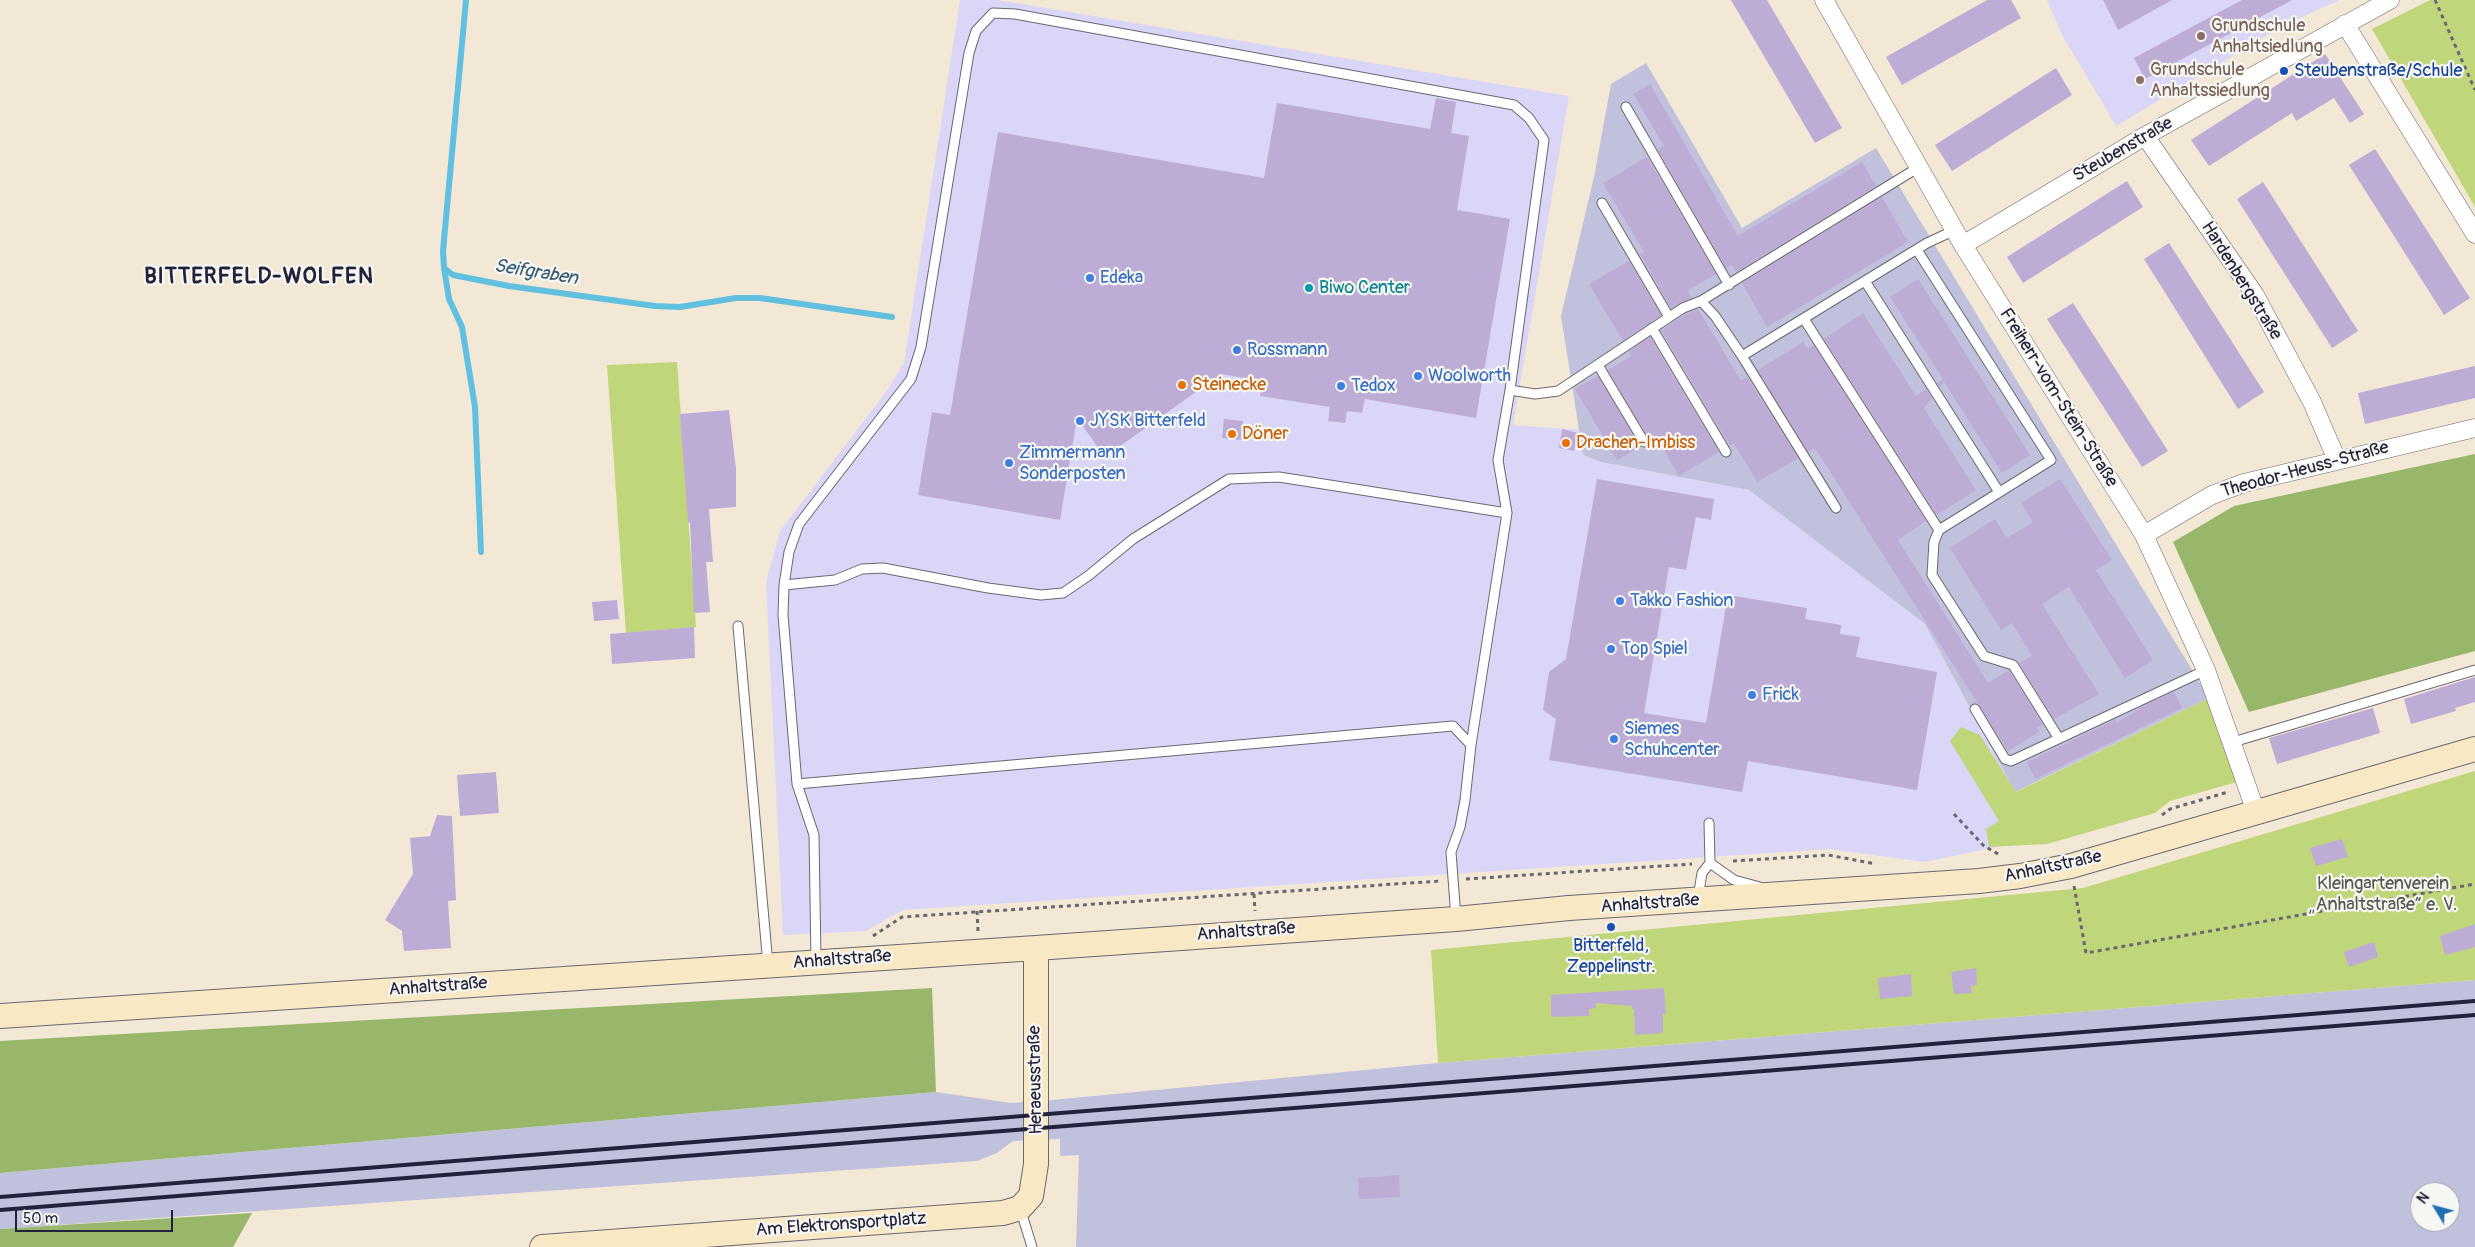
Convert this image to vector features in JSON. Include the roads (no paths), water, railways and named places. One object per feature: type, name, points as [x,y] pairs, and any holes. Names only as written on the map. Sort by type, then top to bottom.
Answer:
[{"type":"street","name":"Freiherr-vom-Stein-Straße","points":[[1824,0],[1959,237],[2144,535],[2206,670],[2233,742],[2256,812]]},
{"type":"street","name":"Steubenstraße","points":[[1959,237],[2390,0]]},
{"type":"street","points":[[2345,24],[2475,234]]},
{"type":"street","name":"Hardenbergstraße","points":[[2145,136],[2255,295],[2312,402],[2337,460]]},
{"type":"street","name":"Theodor-Heuss-Straße","points":[[2144,535],[2212,495],[2244,482],[2475,428]]},
{"type":"street","name":"Anhaltstraße","points":[[0,1016],[1036,948],[1456,919],[1570,908],[1779,896],[1979,881],[2020,876],[2071,866],[2475,749]]},
{"type":"street","name":"Heraeusstraße","points":[[1020,1208],[1031,1196],[1037,1158],[1036,948]]},
{"type":"street","name":"Am Elektronsportplatz","points":[[542,1247],[1003,1213],[1020,1208]]},
{"type":"lane","points":[[816,961],[814,835],[797,784],[783,615],[784,585],[789,552],[799,524],[910,380],[921,347],[969,52],[976,31],[992,13],[1015,14],[1514,104],[1529,118],[1544,140],[1510,390],[1498,460],[1507,513],[1460,827],[1451,852],[1456,919]]},
{"type":"lane","points":[[1626,107],[1729,285]]},
{"type":"lane","points":[[1510,390],[1535,394],[1558,391],[1683,308],[1701,301],[1729,285],[1919,166]]},
{"type":"lane","points":[[1602,203],[1669,317]]},
{"type":"lane","points":[[1742,356],[1917,250],[1959,237]]},
{"type":"lane","points":[[1917,250],[2051,460],[1939,530],[1934,542],[1932,575],[1984,656],[2013,665],[2058,737]]},
{"type":"lane","points":[[1865,281],[1999,492]]},
{"type":"lane","points":[[1701,301],[1715,316],[1742,356],[1836,508]]},
{"type":"lane","points":[[1804,318],[1939,530]]},
{"type":"lane","points":[[1652,328],[1726,452]]},
{"type":"lane","points":[[1598,365],[1644,442]]},
{"type":"lane","points":[[784,585],[835,580],[862,568],[883,568],[997,589],[1041,595],[1062,593],[1088,576],[1133,539],[1229,479],[1279,477],[1507,513]]},
{"type":"lane","points":[[738,626],[768,965]]},
{"type":"lane","points":[[1975,709],[2005,759],[2011,761],[2058,737],[2206,670]]},
{"type":"lane","points":[[2233,742],[2475,670]]},
{"type":"lane","points":[[797,784],[1453,726],[1471,745]]},
{"type":"lane","points":[[1697,901],[1702,873],[1710,863],[1709,823]]},
{"type":"lane","points":[[1710,863],[1734,880],[1757,886],[1779,896]]},
{"type":"lane","points":[[1020,1208],[1032,1247]]},
{"type":"waterway","name":"Seifgraben","points":[[466,0],[443,251],[444,268],[453,275],[509,286],[655,306],[680,307],[736,298],[760,298],[892,317]]},
{"type":"waterway","points":[[444,268],[449,299],[462,327],[475,407],[481,552]]},
{"type":"railway","points":[[0,1197],[2475,1001]]},
{"type":"railway","points":[[0,1210],[2475,1015]]},
{"type":"place","name":"Grundschule Anhaltsiedlung","points":[[2201,36]]},
{"type":"place","name":"Steubenstraße/Schule","points":[[2284,71]]},
{"type":"place","name":"Grundschule Anhaltssiedlung","points":[[2140,80]]},
{"type":"place","name":"Edeka","points":[[1090,278]]},
{"type":"place","name":"Biwo Center","points":[[1309,288]]},
{"type":"place","name":"Rossmann","points":[[1237,350]]},
{"type":"place","name":"Woolworth","points":[[1418,376]]},
{"type":"place","name":"Steinecke","points":[[1182,385]]},
{"type":"place","name":"Tedox","points":[[1341,386]]},
{"type":"place","name":"JYSK Bitterfeld","points":[[1080,421]]},
{"type":"place","name":"Döner","points":[[1232,434]]},
{"type":"place","name":"Drachen-Imbiss","points":[[1566,443]]},
{"type":"place","name":"Zimmermann Sonderposten","points":[[1009,463]]},
{"type":"place","name":"Takko Fashion","points":[[1620,601]]},
{"type":"place","name":"Top Spiel","points":[[1611,649]]},
{"type":"place","name":"Frick","points":[[1752,695]]},
{"type":"place","name":"Siemes Schuhcenter","points":[[1614,739]]},
{"type":"place","name":"Bitterfeld, Zeppelinstr.","points":[[1611,927]]},
{"type":"district","name":"BITTERFELD-WOLFEN","points":[[259,277]]},
{"type":"park label","name":"Kleingartenverein „Anhaltstraße“ e. V.","points":[[2383,894]]}]
